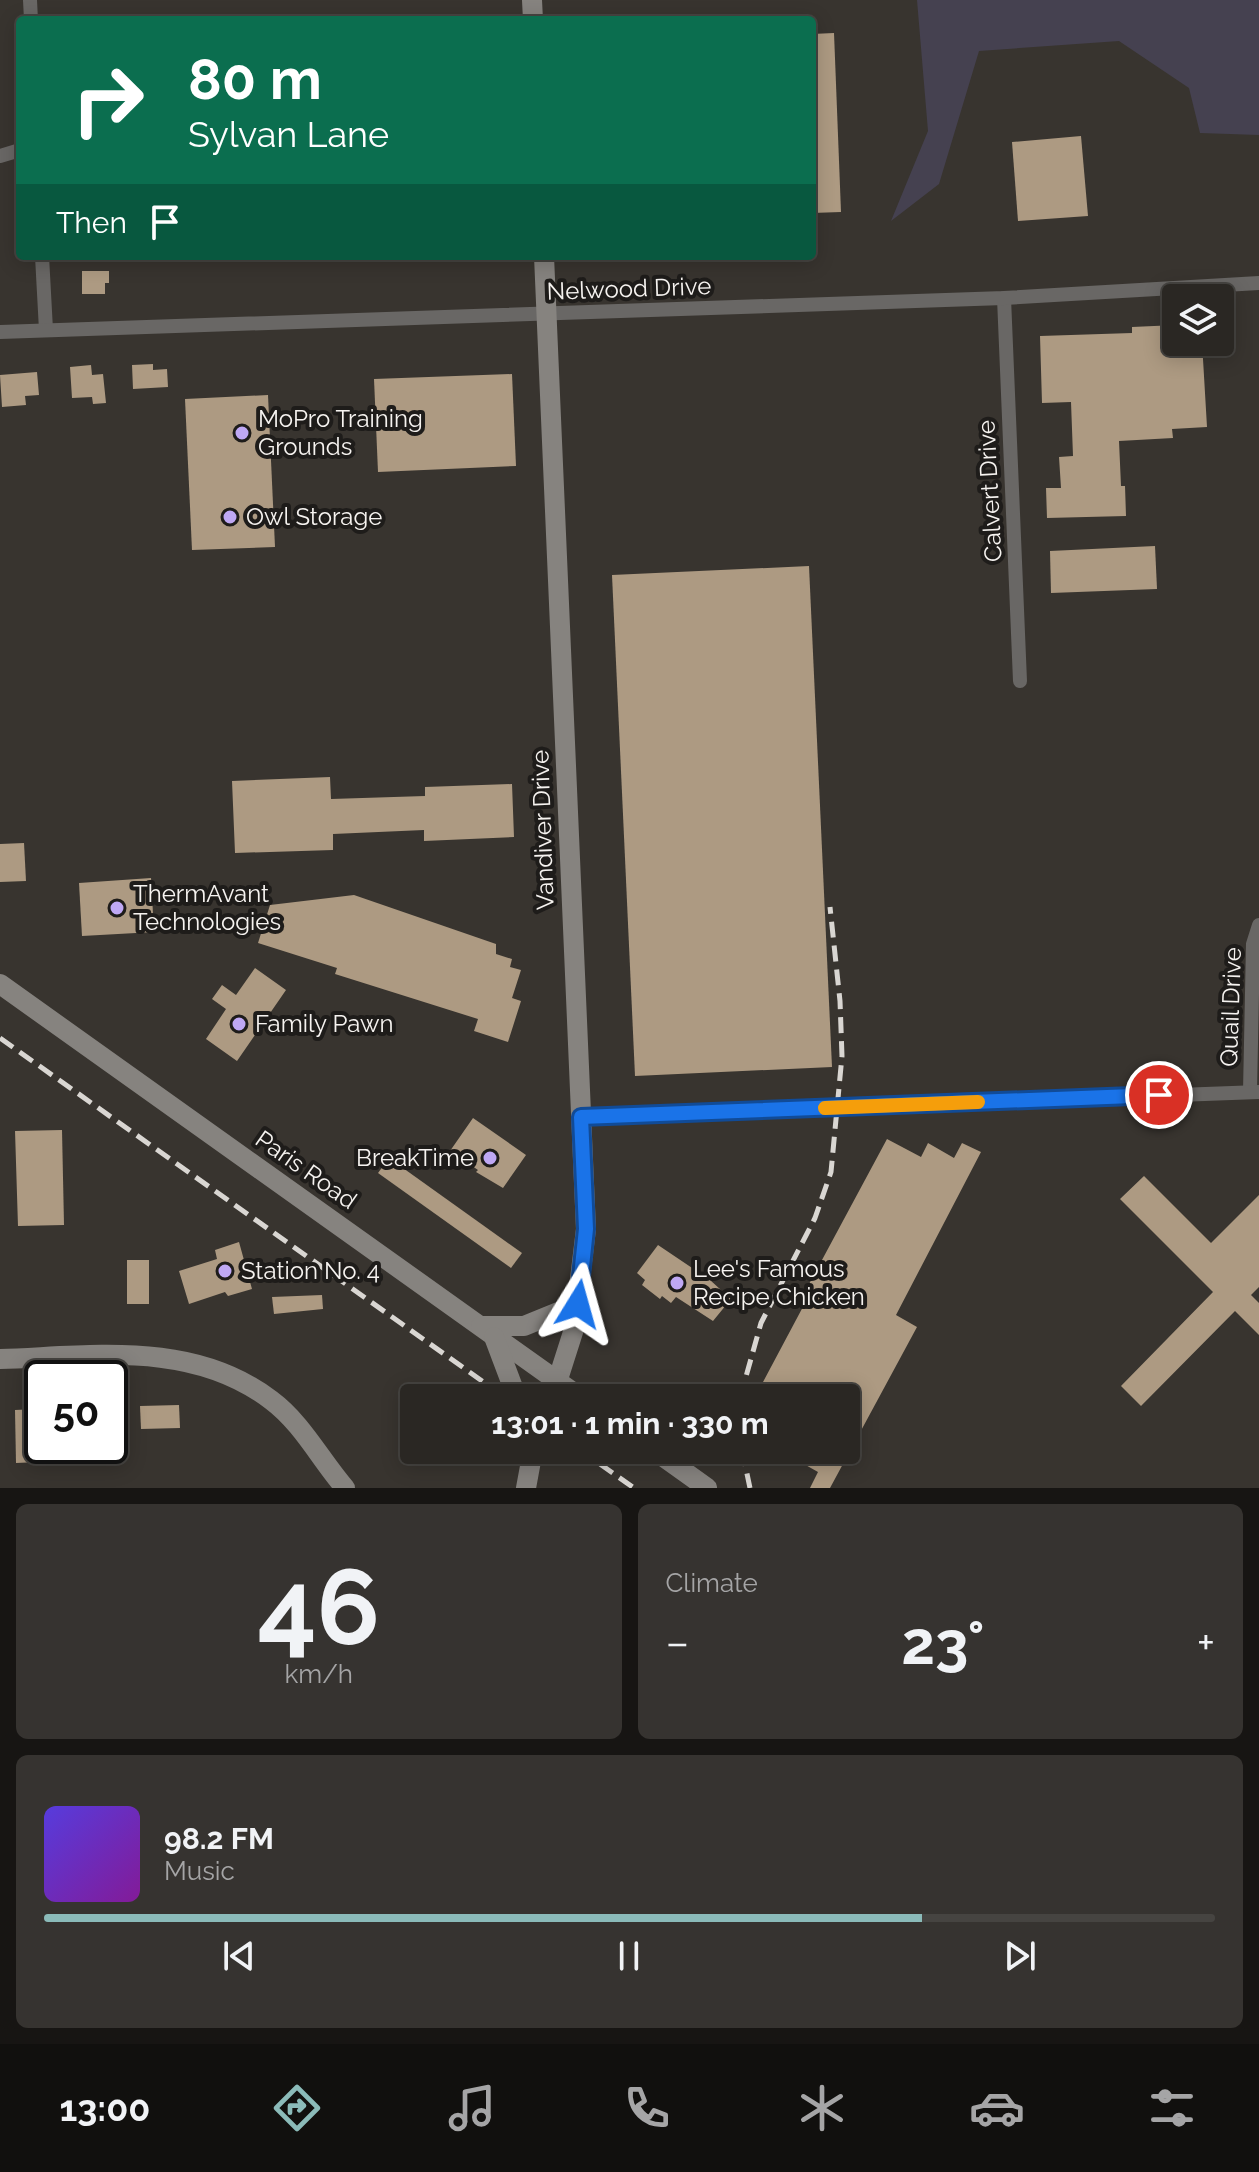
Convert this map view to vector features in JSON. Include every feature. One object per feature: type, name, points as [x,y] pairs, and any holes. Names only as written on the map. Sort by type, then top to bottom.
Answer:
[{"type":"main road","name":"Vandiver Drive","points":[[544,260],[586,1229],[574,1329],[557,1384]]},
{"type":"main road","name":"Paris Road","points":[[0,984],[487,1331],[548,1384]]},
{"type":"main road","points":[[511,1384],[487,1331],[524,1326],[578,1304]]},
{"type":"main road","points":[[0,1359],[127,1355],[167,1357],[212,1367],[271,1399],[295,1422],[345,1488]]},
{"type":"main road","points":[[674,1464],[707,1488]]},
{"type":"street","points":[[42,260],[46,330]]},
{"type":"street","name":"Nelwood Drive","points":[[0,332],[1004,298],[1259,283]]},
{"type":"street","name":"Calvert Drive","points":[[1004,298],[1020,681]]},
{"type":"street","name":"Quail Drive","points":[[1255,1092],[1253,944],[1259,925]]},
{"type":"street","points":[[581,1117],[1255,1092]]},
{"type":"shaded area","points":[[917,0],[1259,0],[1259,135],[1200,133],[1189,88],[1119,41],[979,51],[939,184],[891,221],[928,131]]},
{"type":"building","points":[[834,33],[841,212],[816,213],[816,34]]},
{"type":"building","points":[[1081,136],[1088,216],[1018,221],[1012,142]]},
{"type":"building","points":[[82,271],[109,271],[105,294],[82,294]]},
{"type":"building","points":[[1162,326],[1162,356],[1203,356],[1207,427],[1172,429],[1173,438],[1119,441],[1126,516],[1047,518],[1046,488],[1061,488],[1059,457],[1073,456],[1071,402],[1042,403],[1040,336],[1132,333],[1132,327]]},
{"type":"building","points":[[153,364],[153,370],[167,369],[168,387],[133,389],[132,365]]},
{"type":"building","points":[[91,365],[92,375],[103,374],[106,403],[93,404],[92,397],[72,398],[70,367]]},
{"type":"building","points":[[37,372],[39,395],[25,396],[26,405],[2,407],[0,375]]},
{"type":"building","points":[[512,374],[516,466],[378,472],[374,379]]},
{"type":"building","points":[[268,395],[275,547],[192,550],[185,399]]},
{"type":"building","points":[[1155,546],[1157,589],[1051,593],[1050,551]]},
{"type":"building","points":[[809,566],[832,1067],[635,1076],[612,575]]},
{"type":"building","points":[[330,777],[331,799],[425,796],[425,787],[512,784],[514,837],[424,841],[424,830],[333,834],[333,850],[235,853],[232,781]]},
{"type":"building","points":[[24,843],[26,881],[0,882],[0,844]]},
{"type":"building","name":"ThermAvant Technologies","points":[[151,878],[154,932],[82,936],[79,883]]},
{"type":"building","points":[[354,895],[496,944],[496,954],[512,959],[510,967],[521,970],[512,998],[521,1001],[508,1042],[474,1031],[478,1019],[335,974],[337,968],[258,943],[270,905]]},
{"type":"building","name":"Family Pawn","points":[[255,968],[286,990],[237,1061],[206,1039],[226,1009],[212,999],[222,985],[236,995]]},
{"type":"building","points":[[473,1118],[526,1155],[503,1188],[450,1151]]},
{"type":"building","points":[[62,1130],[64,1225],[18,1226],[15,1131]]},
{"type":"building","points":[[887,1139],[921,1157],[928,1143],[954,1158],[962,1143],[981,1152],[896,1315],[917,1327],[860,1432],[860,1384],[763,1382],[813,1288],[808,1286]]},
{"type":"building","points":[[389,1158],[522,1253],[511,1268],[378,1173]]},
{"type":"building","points":[[1144,1176],[1211,1243],[1259,1195],[1259,1287],[1251,1295],[1259,1303],[1259,1335],[1235,1311],[1141,1406],[1121,1386],[1213,1292],[1120,1199]]},
{"type":"building","points":[[239,1242],[252,1289],[228,1296],[225,1292],[189,1304],[179,1271],[217,1259],[215,1250]]},
{"type":"building","name":"Lee's Famous Recipe Chicken","points":[[658,1245],[710,1280],[731,1299],[713,1321],[676,1297],[671,1303],[662,1296],[660,1299],[642,1285],[645,1280],[637,1273]]},
{"type":"building","points":[[127,1260],[149,1260],[149,1304],[127,1304]]},
{"type":"building","points":[[322,1295],[323,1309],[274,1314],[272,1297]]},
{"type":"building","points":[[179,1405],[180,1428],[141,1429],[140,1406]]},
{"type":"building","points":[[15,1410],[24,1410],[24,1463],[16,1463]]},
{"type":"building","points":[[804,1464],[843,1464],[830,1488],[810,1488],[818,1472]]},
{"type":"railway","points":[[744,1384],[761,1323],[815,1218],[831,1172],[842,1056],[840,1001],[830,907]]},
{"type":"railway","points":[[0,1038],[486,1384]]},
{"type":"railway","points":[[600,1464],[634,1488]]},
{"type":"railway","points":[[745,1464],[750,1488]]},
{"type":"slow traffic","points":[[825,1108],[978,1102]]},
{"type":"place","name":"MoPro Training Grounds","points":[[242,433]]},
{"type":"place","name":"Owl Storage","points":[[230,517]]},
{"type":"place","name":"ThermAvant Technologies","points":[[117,908]]},
{"type":"place","name":"Family Pawn","points":[[239,1024]]},
{"type":"place","name":"BreakTime","points":[[490,1158]]},
{"type":"place","name":"Station No. 4","points":[[225,1271]]},
{"type":"place","name":"Lee's Famous Recipe Chicken","points":[[677,1283]]},
{"type":"route","points":[[578,1304],[586,1229],[581,1117],[1159,1095]]}]
